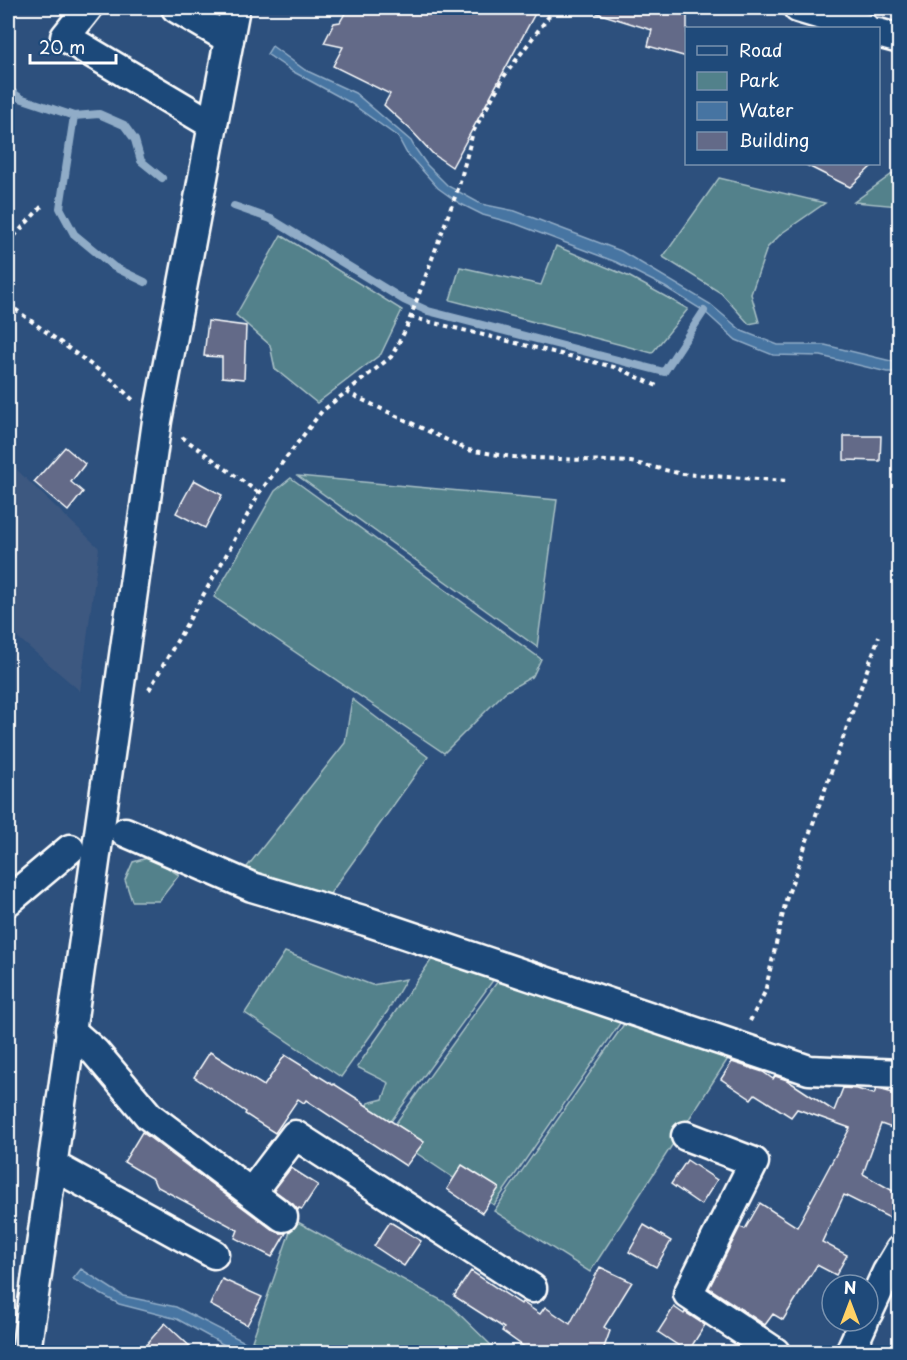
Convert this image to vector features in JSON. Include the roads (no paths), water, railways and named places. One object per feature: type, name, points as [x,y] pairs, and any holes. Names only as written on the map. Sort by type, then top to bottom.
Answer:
[{"type":"street","points":[[88,8],[65,37],[213,125]]},
{"type":"street","points":[[176,8],[230,39]]},
{"type":"street","points":[[26,1353],[157,421],[236,8]]},
{"type":"street","points":[[798,8],[862,27]]},
{"type":"street","points":[[880,33],[900,39]]},
{"type":"street","points":[[124,832],[252,887],[366,921],[810,1070],[900,1074]]},
{"type":"street","points":[[8,901],[70,849]]},
{"type":"street","points":[[70,1030],[95,1052],[149,1116],[283,1217]]},
{"type":"street","points":[[251,1193],[295,1135],[532,1288]]},
{"type":"street","points":[[686,1136],[754,1162],[688,1294],[775,1353]]},
{"type":"street","points":[[52,1165],[214,1254]]},
{"type":"street","points":[[880,1287],[900,1250]]},
{"type":"street","points":[[850,1353],[859,1333]]},
{"type":"water","points":[[272,46],[305,70],[355,93],[411,141],[427,165],[448,186],[481,204],[515,211],[621,251],[710,304],[742,331],[778,345],[825,345],[899,362],[899,372],[887,372],[821,356],[773,355],[736,340],[704,311],[665,287],[616,262],[516,224],[483,215],[459,203],[438,188],[406,152],[398,137],[349,102],[292,71],[267,54]]},
{"type":"water","points":[[81,1269],[123,1296],[176,1307],[251,1345],[248,1352],[237,1352],[177,1319],[119,1304],[73,1279]]},
{"type":"waterway","points":[[8,89],[20,98],[74,116],[99,114],[124,125],[135,140],[141,161],[162,178]]},
{"type":"waterway","points":[[74,116],[60,208],[74,234],[114,267],[145,282]]},
{"type":"waterway","points":[[234,206],[271,219],[404,300],[428,311],[664,372],[704,311]]}]
